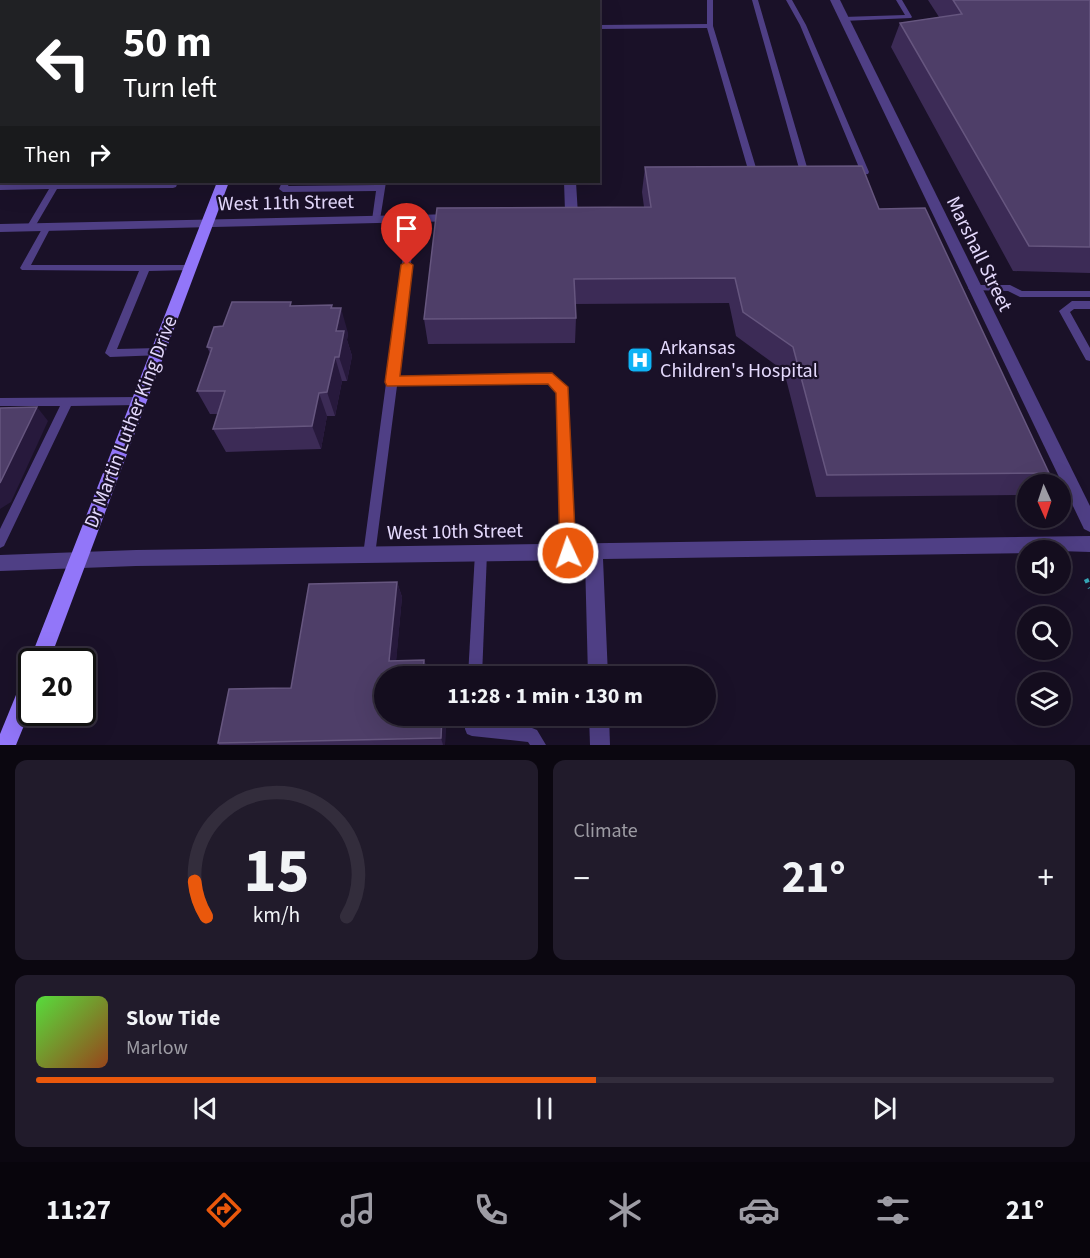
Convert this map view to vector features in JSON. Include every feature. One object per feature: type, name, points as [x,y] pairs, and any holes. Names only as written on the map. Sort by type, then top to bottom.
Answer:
[{"type":"main road","name":"Dr Martin Luther King Drive","points":[[44,648],[223,183]]},
{"type":"main road","points":[[6,745],[18,715]]},
{"type":"street","name":"Marshall Street","points":[[835,0],[973,288],[1090,524]]},
{"type":"street","points":[[549,216],[572,215],[570,183]]},
{"type":"street","name":"West 11th Street","points":[[0,228],[469,218]]},
{"type":"street","name":"West 10th Street","points":[[0,563],[77,562],[135,558],[1090,544]]},
{"type":"street","points":[[594,552],[598,666]]},
{"type":"street","points":[[599,726],[600,745]]},
{"type":"lane","points":[[710,0],[710,26],[753,173],[767,175]]},
{"type":"lane","points":[[755,0],[805,174]]},
{"type":"lane","points":[[789,0],[803,25],[865,172],[845,173]]},
{"type":"lane","points":[[843,19],[909,17],[899,0]]},
{"type":"lane","points":[[600,27],[710,26]]},
{"type":"lane","points":[[788,175],[815,174]]},
{"type":"lane","points":[[0,187],[56,184],[173,185],[174,183]]},
{"type":"lane","points":[[286,183],[283,189],[382,185],[376,220]]},
{"type":"lane","points":[[30,228],[56,184]]},
{"type":"lane","points":[[369,555],[412,219]]},
{"type":"lane","points":[[47,227],[25,268],[191,267]]},
{"type":"lane","points":[[145,268],[110,353],[158,352]]},
{"type":"lane","points":[[973,288],[1010,288],[1020,294],[1090,294]]},
{"type":"lane","points":[[1090,305],[1072,305],[1064,311],[1090,357]]},
{"type":"lane","points":[[392,382],[552,379],[563,391],[568,553]]},
{"type":"lane","points":[[0,402],[139,401]]},
{"type":"lane","points":[[0,542],[67,402]]},
{"type":"lane","points":[[476,666],[482,553]]},
{"type":"lane","points":[[472,726],[472,729],[532,735],[539,745]]},
{"type":"path","points":[[1086,579],[1090,588]]},
{"type":"building","points":[[953,0],[1090,0],[1090,247],[1029,246],[900,23],[962,14]]},
{"type":"building","points":[[862,166],[879,209],[925,208],[1049,473],[827,475],[793,347],[743,312],[735,278],[574,279],[576,318],[424,319],[437,208],[651,207],[645,167]]},
{"type":"building","points":[[232,302],[291,302],[290,306],[332,305],[331,308],[341,308],[336,331],[344,331],[339,357],[335,357],[327,392],[319,393],[312,426],[213,429],[225,391],[197,391],[212,348],[207,347],[214,327],[223,326]]},
{"type":"building","points":[[37,407],[0,483],[0,408]]},
{"type":"building","points":[[397,582],[389,661],[424,660],[424,666],[374,666],[374,726],[442,726],[441,738],[218,743],[229,689],[291,688],[309,584]]},
{"type":"place","name":"Arkansas Children's Hospital","points":[[640,360]]},
{"type":"route","points":[[407,265],[392,382],[552,379],[563,391],[568,553]]}]
